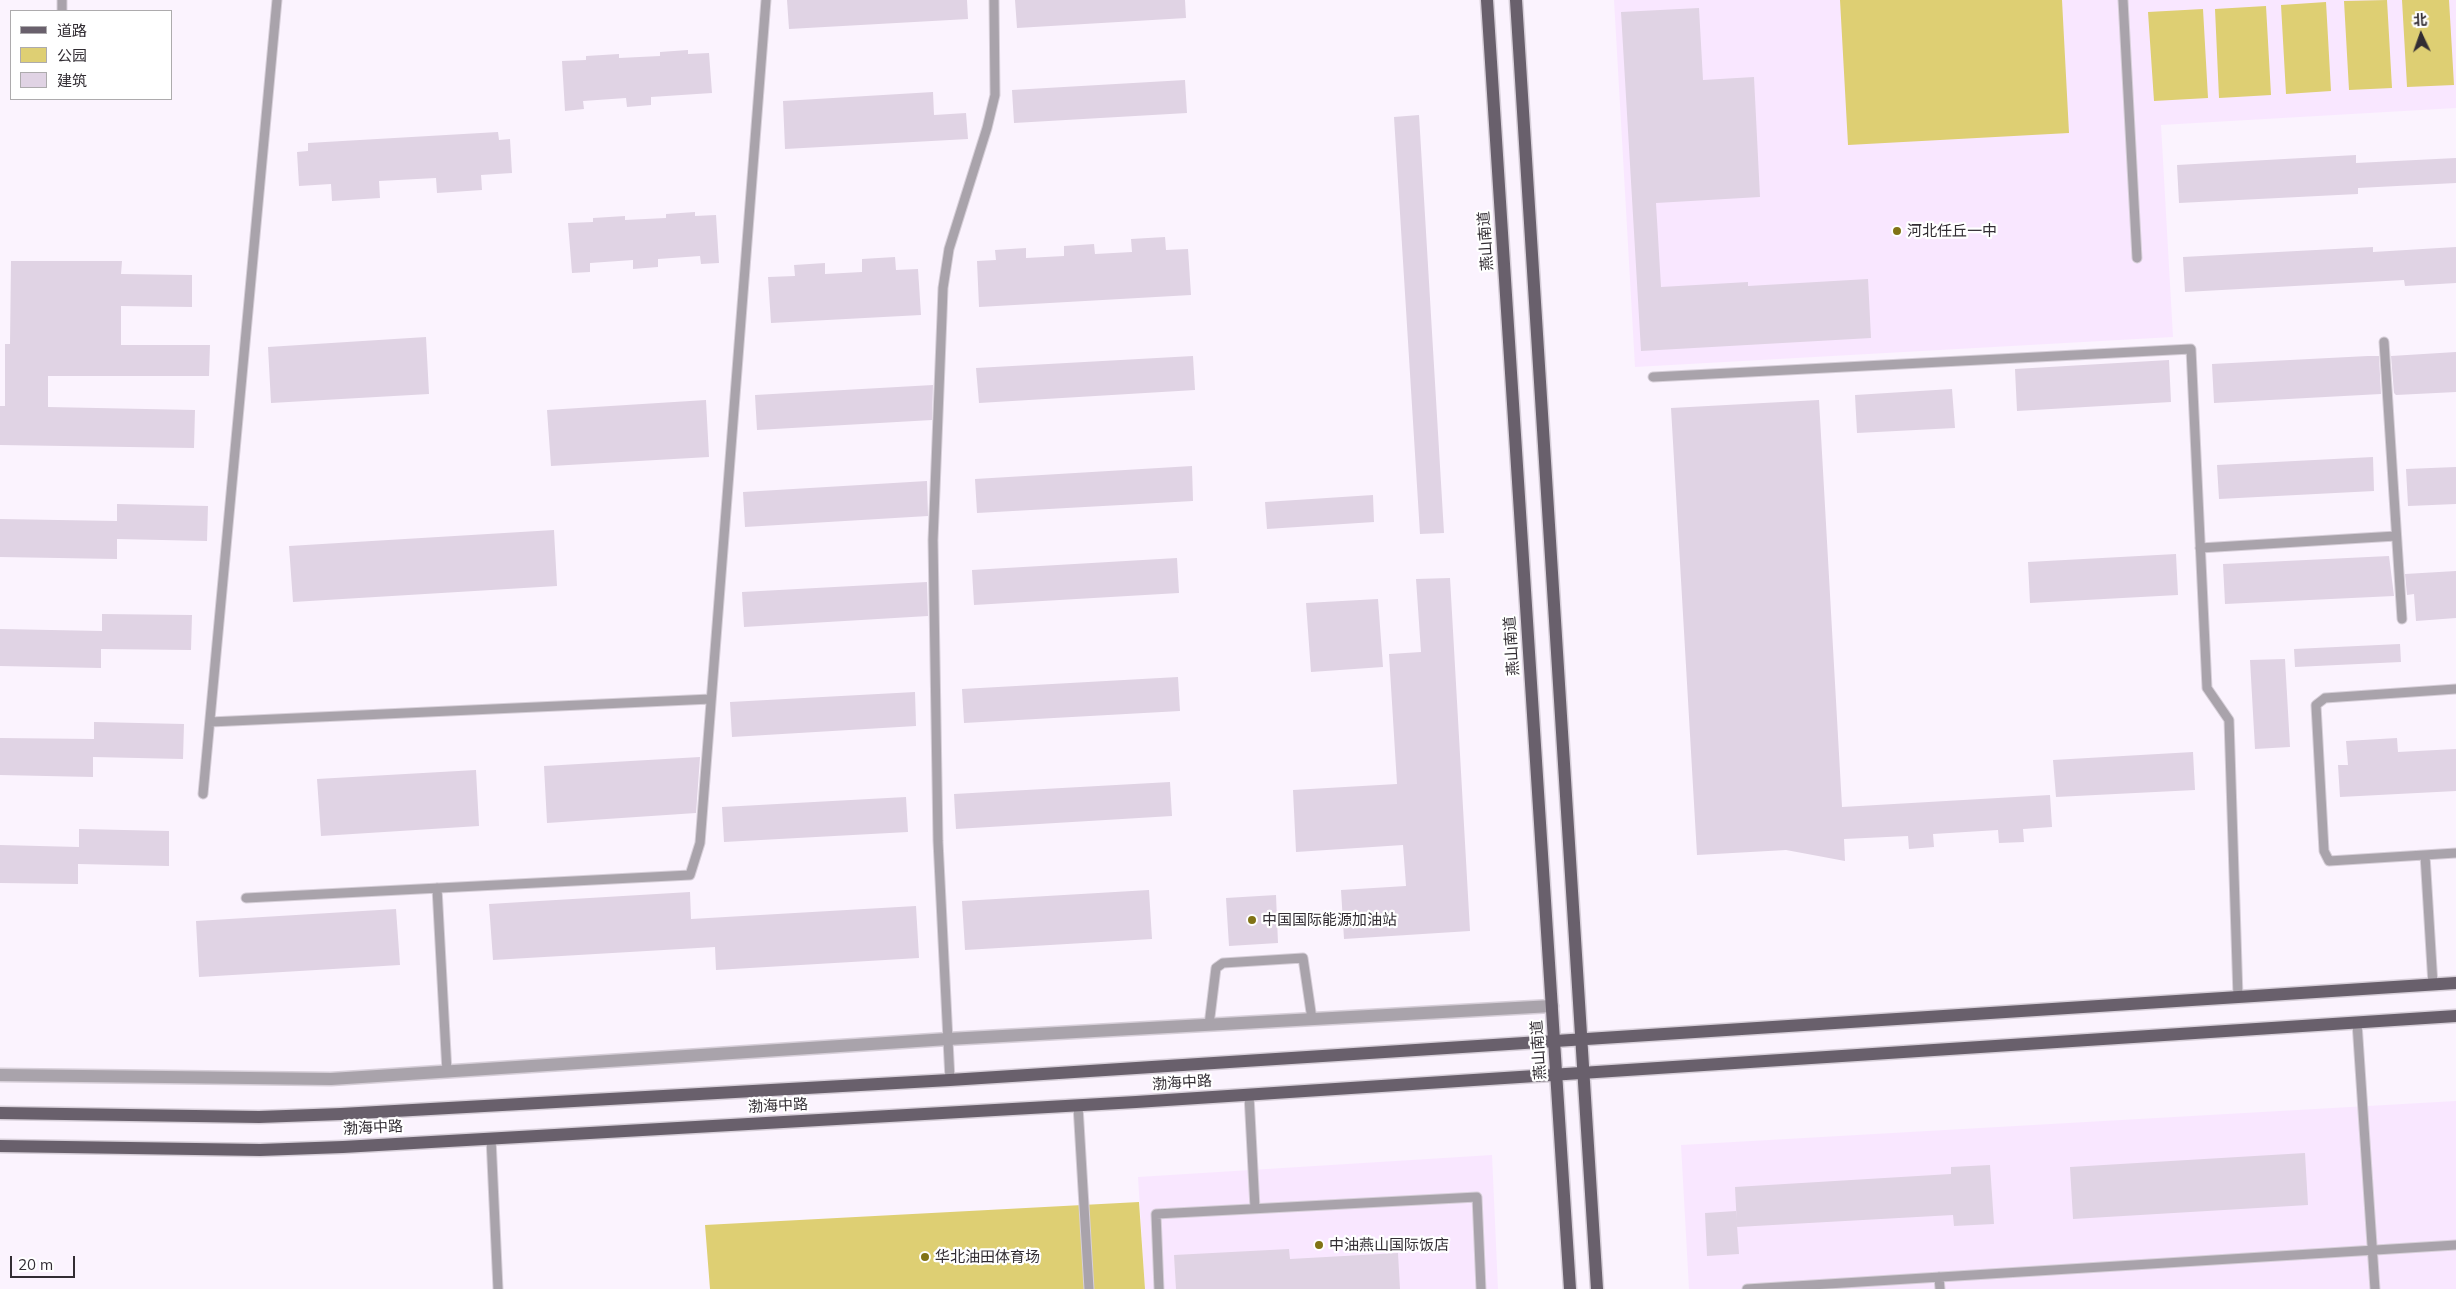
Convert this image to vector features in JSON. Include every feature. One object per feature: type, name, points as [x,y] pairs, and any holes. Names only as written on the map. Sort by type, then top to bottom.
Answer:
[{"type":"main road","name":"燕山南道","points":[[1487,0],[1570,1289]]},
{"type":"main road","points":[[1516,0],[1597,1289]]},
{"type":"main road","name":"渤海中路","points":[[0,1113],[259,1117],[950,1080],[2456,983]]},
{"type":"main road","name":"渤海中路","points":[[0,1146],[260,1150],[491,1138],[1078,1106],[2456,1016]]},
{"type":"street","points":[[0,1075],[331,1079],[948,1039],[1552,1006]]},
{"type":"lane","points":[[203,794],[277,0]]},
{"type":"lane","points":[[246,898],[690,875],[700,843],[766,0]]},
{"type":"lane","points":[[950,1080],[938,841],[933,540],[943,288],[949,249],[987,128],[995,95],[994,0]]},
{"type":"lane","points":[[2123,0],[2137,258]]},
{"type":"lane","points":[[2384,342],[2402,619]]},
{"type":"lane","points":[[1653,377],[2191,349],[2207,688],[2229,720],[2238,998]]},
{"type":"lane","points":[[2200,548],[2396,536]]},
{"type":"lane","points":[[2456,689],[2325,698],[2316,705],[2324,851],[2329,861],[2456,853]]},
{"type":"lane","points":[[210,722],[711,699]]},
{"type":"lane","points":[[2425,855],[2433,985]]},
{"type":"lane","points":[[437,888],[447,1072]]},
{"type":"lane","points":[[1209,1025],[1216,968],[1223,963],[1303,958],[1312,1019]]},
{"type":"lane","points":[[2357,1023],[2375,1289]]},
{"type":"lane","points":[[1249,1095],[1255,1208]]},
{"type":"lane","points":[[1078,1106],[1090,1289]]},
{"type":"lane","points":[[491,1138],[498,1289]]},
{"type":"lane","points":[[1160,1289],[1156,1214],[1477,1197],[1481,1289]]},
{"type":"lane","points":[[1747,1289],[2456,1245]]},
{"type":"lane","points":[[1939,1277],[1940,1289]]},
{"type":"shaded area","name":"河北任丘一中","points":[[1614,0],[2456,0],[2456,108],[2161,125],[2173,337],[1635,367]]},
{"type":"shaded area","points":[[2456,1101],[2456,1289],[1689,1289],[1681,1145]]},
{"type":"shaded area","name":"中油燕山国际饭店","points":[[1492,1155],[1498,1289],[1145,1289],[1138,1177]]},
{"type":"green space","points":[[1840,0],[2062,0],[2069,133],[1848,145]]},
{"type":"green space","points":[[2387,0],[2392,88],[2349,90],[2344,1]]},
{"type":"green space","points":[[2402,0],[2449,0],[2454,85],[2407,87]]},
{"type":"green space","points":[[2326,2],[2331,91],[2286,94],[2281,5]]},
{"type":"green space","points":[[2266,6],[2271,95],[2219,98],[2215,9]]},
{"type":"green space","points":[[2203,9],[2208,98],[2154,101],[2148,12]]},
{"type":"green space","name":"华北油田体育场","points":[[1139,1202],[1145,1289],[710,1289],[705,1225]]},
{"type":"building","points":[[787,0],[967,0],[968,19],[789,29]]},
{"type":"building","points":[[1015,0],[1185,0],[1186,18],[1017,28]]},
{"type":"building","points":[[1699,8],[1703,80],[1754,77],[1760,197],[1656,203],[1661,287],[1748,282],[1748,286],[1868,279],[1871,338],[1641,351],[1621,12]]},
{"type":"building","points":[[688,50],[688,54],[709,53],[712,93],[651,97],[651,105],[627,107],[626,98],[583,101],[584,109],[565,111],[562,61],[586,60],[586,56],[619,54],[619,58],[660,56],[660,52]]},
{"type":"building","points":[[1185,80],[1187,113],[1014,123],[1012,90]]},
{"type":"building","points":[[933,92],[934,115],[966,113],[968,139],[785,149],[783,101]]},
{"type":"building","points":[[1419,115],[1444,533],[1420,534],[1394,117]]},
{"type":"building","points":[[498,132],[499,140],[510,139],[512,173],[481,175],[482,190],[437,193],[436,178],[379,181],[380,198],[332,201],[331,184],[299,186],[297,152],[308,151],[308,143]]},
{"type":"building","points":[[2356,155],[2356,163],[2456,158],[2456,183],[2358,188],[2358,194],[2179,203],[2177,165]]},
{"type":"building","points":[[695,212],[695,216],[716,215],[719,263],[701,264],[700,256],[658,259],[658,267],[633,269],[633,260],[590,263],[590,272],[572,273],[568,223],[593,222],[593,218],[625,216],[625,220],[666,218],[666,214]]},
{"type":"building","points":[[1165,237],[1166,250],[1188,249],[1191,295],[979,307],[977,261],[996,260],[995,250],[1026,248],[1026,258],[1064,256],[1064,246],[1094,244],[1095,254],[1132,252],[1131,239]]},
{"type":"building","points":[[2373,247],[2373,252],[2456,247],[2456,283],[2405,286],[2404,280],[2185,292],[2183,257]]},
{"type":"building","points":[[895,257],[896,270],[918,269],[921,315],[771,323],[768,277],[795,276],[794,265],[825,263],[825,274],[862,272],[862,259]]},
{"type":"building","points":[[11,261],[122,261],[121,274],[192,275],[192,307],[121,306],[121,345],[210,345],[209,376],[48,376],[48,407],[195,410],[194,448],[0,445],[0,406],[5,406],[5,344],[10,344]]},
{"type":"building","points":[[426,337],[429,394],[271,403],[268,347]]},
{"type":"building","points":[[2456,352],[2456,392],[2396,395],[2394,393],[2391,356]]},
{"type":"building","points":[[1193,356],[1195,390],[979,403],[976,368]]},
{"type":"building","points":[[2379,356],[2381,394],[2214,403],[2212,364]]},
{"type":"building","points":[[2169,360],[2171,402],[2017,411],[2015,369]]},
{"type":"building","points":[[933,385],[932,420],[757,430],[755,395]]},
{"type":"building","points":[[1952,389],[1955,428],[1857,433],[1855,395]]},
{"type":"building","points":[[706,400],[709,457],[551,466],[547,410]]},
{"type":"building","points":[[1819,400],[1842,807],[2050,795],[2052,827],[2023,829],[2024,842],[1999,843],[1998,830],[1933,834],[1934,847],[1909,849],[1908,836],[1844,839],[1845,861],[1786,850],[1697,855],[1671,408]]},
{"type":"building","points":[[2373,457],[2374,491],[2219,499],[2217,465]]},
{"type":"building","points":[[1192,466],[1193,501],[977,513],[975,479]]},
{"type":"building","points":[[2456,467],[2456,504],[2408,506],[2406,469]]},
{"type":"building","points":[[927,481],[928,516],[745,527],[743,492]]},
{"type":"building","points":[[1373,495],[1374,522],[1267,529],[1265,502]]},
{"type":"building","points":[[117,504],[208,506],[207,541],[117,539],[117,559],[0,557],[0,519],[117,521]]},
{"type":"building","points":[[554,530],[557,586],[293,602],[289,546]]},
{"type":"building","points":[[2176,554],[2178,595],[2030,603],[2028,562]]},
{"type":"building","points":[[2389,556],[2394,596],[2225,604],[2223,564]]},
{"type":"building","points":[[1177,558],[1179,593],[974,605],[972,570]]},
{"type":"building","points":[[2456,571],[2456,618],[2416,621],[2414,594],[2407,595],[2405,574]]},
{"type":"building","points":[[1450,578],[1470,931],[1344,939],[1341,890],[1406,886],[1403,845],[1296,852],[1293,790],[1397,784],[1389,654],[1421,652],[1416,579]]},
{"type":"building","points":[[927,582],[928,616],[744,627],[742,592]]},
{"type":"building","points":[[1378,599],[1383,667],[1311,672],[1306,603]]},
{"type":"building","points":[[102,614],[192,615],[191,650],[101,649],[101,668],[0,666],[0,629],[102,631]]},
{"type":"building","points":[[2400,644],[2401,662],[2295,667],[2294,649]]},
{"type":"building","points":[[2285,659],[2290,747],[2255,749],[2250,660]]},
{"type":"building","points":[[1178,677],[1180,711],[964,723],[962,689]]},
{"type":"building","points":[[915,692],[916,726],[732,737],[730,702]]},
{"type":"building","points":[[94,722],[184,724],[183,759],[93,757],[93,777],[0,775],[0,738],[94,739]]},
{"type":"building","points":[[2397,738],[2398,752],[2456,749],[2456,791],[2340,797],[2338,765],[2348,765],[2346,741]]},
{"type":"building","points":[[2193,752],[2195,790],[2056,797],[2053,760]]},
{"type":"building","points":[[700,757],[696,813],[547,823],[544,766]]},
{"type":"building","points":[[476,770],[479,826],[321,836],[317,779]]},
{"type":"building","points":[[1170,782],[1172,816],[956,829],[954,794]]},
{"type":"building","points":[[906,797],[908,832],[724,842],[722,807]]},
{"type":"building","points":[[79,829],[169,831],[169,866],[78,864],[78,884],[0,883],[0,845],[79,847]]},
{"type":"building","points":[[1149,890],[1152,939],[965,950],[962,901]]},
{"type":"building","points":[[690,892],[691,919],[916,906],[919,958],[716,970],[715,947],[493,960],[489,904]]},
{"type":"building","name":"中国国际能源加油站","points":[[1276,895],[1278,943],[1229,946],[1226,898]]},
{"type":"building","points":[[396,909],[400,965],[199,977],[196,921]]},
{"type":"building","points":[[2305,1153],[2308,1205],[2073,1219],[2070,1167]]},
{"type":"building","points":[[1990,1165],[1994,1224],[1954,1226],[1953,1215],[1737,1227],[1735,1187],[1951,1174],[1951,1167]]},
{"type":"building","points":[[1736,1211],[1739,1254],[1707,1256],[1705,1213]]},
{"type":"building","points":[[1289,1249],[1290,1259],[1398,1253],[1400,1289],[1176,1289],[1174,1255]]},
{"type":"place","name":"河北任丘一中","points":[[1897,231]]},
{"type":"place","name":"中国国际能源加油站","points":[[1252,920]]},
{"type":"place","name":"中油燕山国际饭店","points":[[1319,1245]]},
{"type":"place","name":"华北油田体育场","points":[[925,1257]]}]
